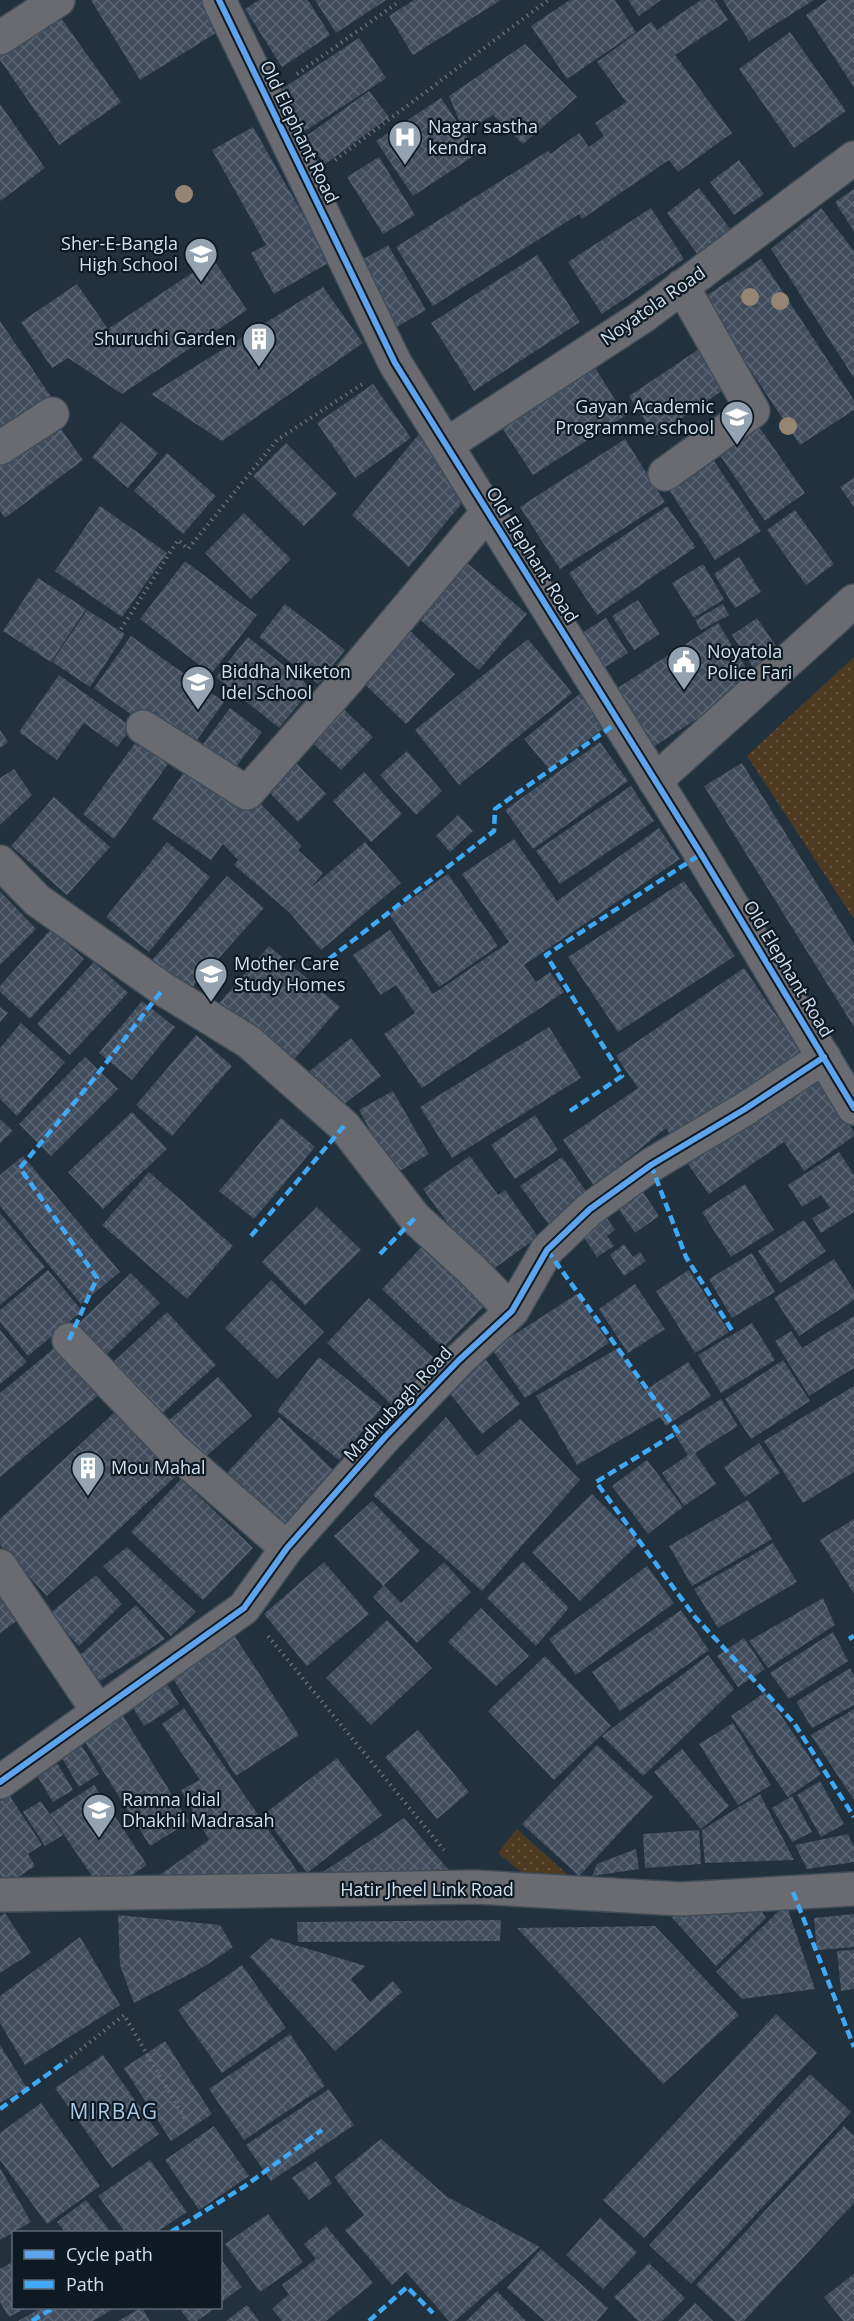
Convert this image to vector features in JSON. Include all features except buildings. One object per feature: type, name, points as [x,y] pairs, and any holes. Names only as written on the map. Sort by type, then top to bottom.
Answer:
[{"type":"street","points":[[0,38],[58,0]]},
{"type":"street","name":"Old Elephant Road","points":[[219,0],[395,363],[655,781],[854,1108]]},
{"type":"street","name":"Noyatola Road","points":[[446,446],[642,317],[854,158]]},
{"type":"street","points":[[665,474],[753,411],[682,286]]},
{"type":"street","points":[[0,448],[52,414]]},
{"type":"street","points":[[143,727],[248,793],[350,678],[488,512]]},
{"type":"street","points":[[655,781],[854,601]]},
{"type":"street","points":[[0,862],[37,900],[163,989],[249,1042],[344,1126],[415,1218],[471,1269],[512,1311]]},
{"type":"street","name":"Madhubagh Road","points":[[0,1782],[244,1608],[287,1548],[394,1428],[459,1360],[512,1311],[547,1250],[590,1209],[651,1165],[745,1109],[824,1057]]},
{"type":"street","points":[[69,1340],[173,1449],[287,1548]]},
{"type":"street","points":[[0,1566],[98,1711]]},
{"type":"street","name":"Hatir Jheel Link Road","points":[[0,1895],[475,1887],[681,1899],[854,1889]]},
{"type":"path","points":[[306,182],[548,0]]},
{"type":"path","points":[[265,98],[400,1]]},
{"type":"path","points":[[121,629],[178,540],[188,549],[277,440],[395,363]]},
{"type":"path","points":[[244,1608],[475,1887]]},
{"type":"path","points":[[66,2061],[124,2015],[185,2119]]},
{"type":"shaded area","points":[[854,657],[854,919],[747,756]]},
{"type":"shaded area","points":[[517,1829],[569,1876],[546,1892],[498,1853]]},
{"type":"marked path","points":[[329,959],[494,831],[495,809],[618,722]]},
{"type":"marked path","points":[[570,1111],[622,1076],[546,955],[701,854]]},
{"type":"marked path","points":[[69,1340],[97,1278],[20,1168],[93,1080],[163,989]]},
{"type":"marked path","points":[[251,1236],[344,1126]]},
{"type":"marked path","points":[[651,1165],[686,1257],[733,1332]]},
{"type":"marked path","points":[[380,1254],[415,1218]]},
{"type":"marked path","points":[[547,1250],[678,1432],[596,1482],[695,1617],[794,1723],[854,1817]]},
{"type":"marked path","points":[[849,1639],[854,1636]]},
{"type":"marked path","points":[[793,1892],[854,2047]]},
{"type":"marked path","points":[[0,2109],[66,2061]]},
{"type":"marked path","points":[[173,2231],[245,2186],[322,2130]]},
{"type":"marked path","points":[[369,2321],[407,2287],[433,2313]]},
{"type":"marked path","points":[[32,2321],[51,2309]]},
{"type":"cycle path","points":[[219,0],[395,363],[701,854],[854,1108]]},
{"type":"cycle path","points":[[0,1782],[244,1608],[287,1548],[385,1437],[459,1360],[512,1311],[547,1250],[590,1209],[651,1165],[745,1109],[824,1057]]},
{"type":"place","name":"Nagar sastha kendra","points":[[405,166]]},
{"type":"place","name":"Sher-E-Bangla High School","points":[[201,283]]},
{"type":"place","name":"Shuruchi Garden","points":[[259,368]]},
{"type":"place","name":"Gayan Academic Programme school","points":[[737,446]]},
{"type":"place","name":"Noyatola Police Fari","points":[[684,691]]},
{"type":"place","name":"Biddha Niketon Idel School","points":[[198,711]]},
{"type":"place","name":"Mother Care Study Homes","points":[[211,1003]]},
{"type":"place","name":"Mou Mahal","points":[[88,1497]]},
{"type":"place","name":"Ramna Idial Dhakhil Madrasah","points":[[99,1839]]},
{"type":"district","name":"MIRBAG","points":[[114,2112]]}]
